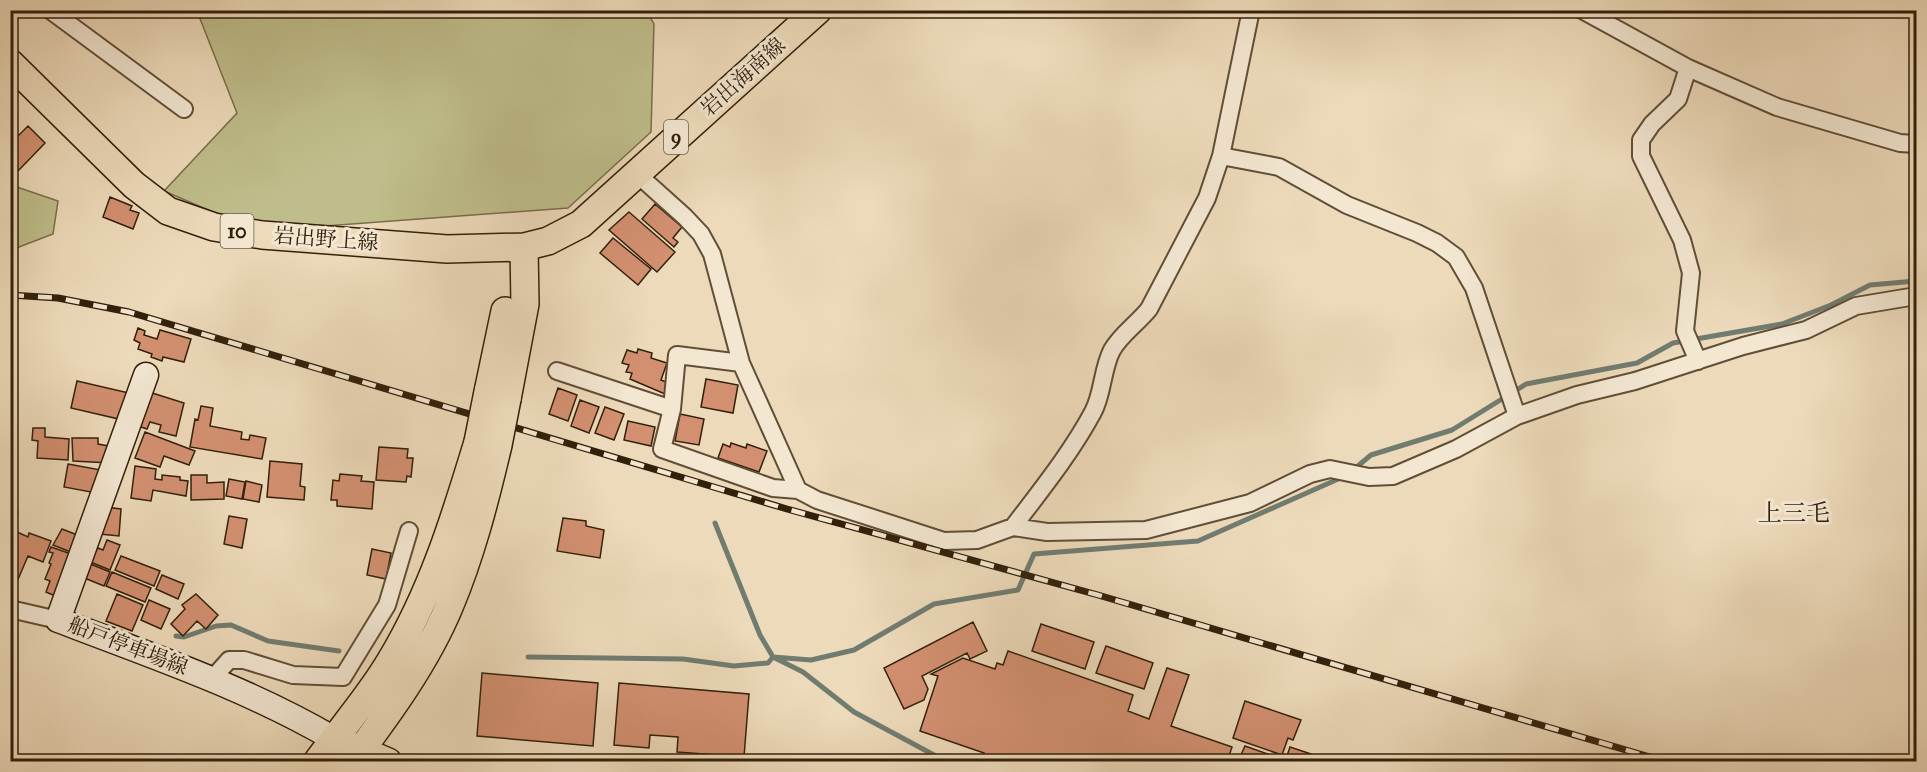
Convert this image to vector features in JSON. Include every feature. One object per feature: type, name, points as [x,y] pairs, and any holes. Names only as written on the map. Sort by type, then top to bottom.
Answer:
[{"type":"main road","name":"岩出海南線","points":[[524,247],[548,242],[581,224],[818,10]]},
{"type":"main road","name":"岩出野上線","points":[[10,63],[134,185],[168,211],[214,227],[262,235],[447,249],[524,247]]},
{"type":"main road","points":[[356,756],[416,669],[448,608],[468,554],[498,395],[506,304],[524,247]]},
{"type":"main road","name":"船戸停車場線","points":[[146,375],[58,620],[212,679],[296,717],[334,739]]},
{"type":"main road","points":[[317,762],[390,663],[422,603],[488,443]]},
{"type":"main road","points":[[334,739],[356,756],[388,762]]},
{"type":"street","points":[[50,10],[184,109]]},
{"type":"street","points":[[1013,527],[1094,411],[1112,351],[1124,333],[1149,309],[1207,198],[1221,156],[1251,10]]},
{"type":"street","points":[[1582,10],[1688,68],[1777,107],[1900,143],[1917,144]]},
{"type":"street","points":[[1688,68],[1678,99],[1652,124],[1641,140],[1641,148],[1648,173],[1682,240],[1691,273],[1685,331],[1698,361]]},
{"type":"street","points":[[1221,156],[1279,167],[1347,205],[1417,232],[1456,257],[1474,288],[1517,416]]},
{"type":"street","points":[[636,173],[686,217],[707,244],[712,254],[741,363],[798,490]]},
{"type":"street","points":[[741,363],[678,355],[672,409],[662,449],[773,488],[798,490],[817,500],[944,541],[977,540],[1013,527],[1047,532],[1146,530],[1250,503],[1310,474],[1330,469],[1369,477],[1393,476],[1456,449],[1517,416],[1577,395],[1635,381],[1806,330],[1856,306],[1917,296]]},
{"type":"street","points":[[557,371],[672,409]]},
{"type":"street","points":[[212,679],[229,660],[243,660],[293,675],[343,677],[387,605],[409,531]]},
{"type":"street","points":[[10,609],[58,620]]},
{"type":"shaded area","points":[[646,10],[654,24],[651,132],[568,208],[298,228],[234,221],[164,191],[237,113],[197,11]]},
{"type":"shaded area","points":[[11,185],[58,201],[53,234],[19,247],[11,255]]},
{"type":"building","points":[[28,126],[45,143],[18,171],[10,164],[10,144]]},
{"type":"building","points":[[110,197],[132,206],[130,210],[139,213],[133,229],[103,217]]},
{"type":"building","points":[[655,204],[682,227],[673,238],[678,242],[674,247],[642,219]]},
{"type":"building","points":[[629,212],[675,252],[657,272],[609,230]]},
{"type":"building","points":[[613,238],[651,269],[638,285],[600,253]]},
{"type":"building","points":[[138,328],[145,331],[144,335],[157,339],[160,330],[191,339],[184,362],[163,357],[162,361],[138,349],[140,343],[134,340]]},
{"type":"building","points":[[638,349],[652,353],[651,358],[667,363],[661,380],[669,383],[665,394],[630,379],[632,373],[626,372],[629,365],[622,363],[627,350],[637,353]]},
{"type":"building","points":[[706,379],[738,385],[733,413],[701,407]]},
{"type":"building","points":[[77,381],[129,393],[123,420],[71,408]]},
{"type":"building","points":[[558,388],[577,395],[568,421],[549,414]]},
{"type":"building","points":[[146,391],[184,403],[176,436],[159,432],[161,425],[150,422],[147,429],[135,425]]},
{"type":"building","points":[[580,400],[599,407],[589,433],[571,426]]},
{"type":"building","points":[[201,406],[213,408],[210,426],[242,432],[241,439],[249,440],[250,435],[266,438],[262,459],[190,447],[195,419],[198,420]]},
{"type":"building","points":[[605,407],[624,414],[614,440],[595,433]]},
{"type":"building","points":[[680,414],[704,419],[699,445],[675,441]]},
{"type":"building","points":[[628,421],[655,427],[651,446],[624,440]]},
{"type":"building","points":[[33,428],[45,428],[45,437],[69,439],[68,460],[37,458],[38,441],[32,440]]},
{"type":"building","points":[[145,432],[195,451],[189,465],[164,456],[160,467],[135,458]]},
{"type":"building","points":[[72,438],[98,438],[98,444],[115,447],[110,463],[73,461]]},
{"type":"building","points":[[731,443],[746,448],[747,444],[767,451],[759,472],[718,458],[723,444],[730,447]]},
{"type":"building","points":[[379,447],[408,449],[407,458],[413,458],[411,477],[407,476],[406,482],[376,480]]},
{"type":"building","points":[[270,461],[302,464],[300,486],[305,487],[304,500],[267,497]]},
{"type":"building","points":[[68,464],[101,470],[96,493],[64,487]]},
{"type":"building","points":[[135,466],[156,469],[155,479],[162,480],[162,475],[180,477],[180,480],[188,481],[186,496],[153,490],[151,501],[131,498]]},
{"type":"building","points":[[340,474],[362,476],[361,481],[374,482],[372,509],[337,506],[337,500],[331,500],[333,480],[339,481]]},
{"type":"building","points":[[191,475],[207,475],[207,483],[224,482],[224,499],[191,500]]},
{"type":"building","points":[[229,479],[245,482],[242,499],[226,496]]},
{"type":"building","points":[[246,481],[262,485],[259,502],[243,499]]},
{"type":"building","points":[[105,507],[121,509],[119,536],[100,534]]},
{"type":"building","points":[[10,509],[18,512],[14,523],[10,522]]},
{"type":"building","points":[[229,516],[247,519],[242,548],[224,544]]},
{"type":"building","points":[[563,518],[586,521],[586,526],[604,530],[600,558],[557,551]]},
{"type":"building","points":[[62,529],[80,536],[76,554],[53,545]]},
{"type":"building","points":[[15,531],[28,537],[29,533],[51,541],[43,562],[28,556],[16,584],[10,582],[10,542]]},
{"type":"building","points":[[107,540],[120,545],[110,570],[88,561],[93,550],[96,551],[98,548],[103,550]]},
{"type":"building","points":[[51,547],[77,556],[60,598],[46,592],[50,581],[45,579],[51,564],[49,563],[53,553],[49,552]]},
{"type":"building","points":[[372,549],[391,553],[386,579],[367,575]]},
{"type":"building","points":[[121,556],[160,571],[154,586],[115,570]]},
{"type":"building","points":[[88,563],[110,572],[104,586],[82,577]]},
{"type":"building","points":[[112,572],[151,588],[145,602],[106,586]]},
{"type":"building","points":[[162,575],[184,584],[178,599],[156,589]]},
{"type":"building","points":[[117,594],[143,605],[132,631],[106,621]]},
{"type":"building","points":[[196,594],[218,615],[206,629],[197,621],[183,636],[171,624],[185,609],[182,605]]},
{"type":"building","points":[[149,600],[170,609],[161,629],[141,620]]},
{"type":"building","points":[[973,622],[987,651],[970,659],[967,653],[922,676],[928,689],[924,700],[904,709],[884,668]]},
{"type":"building","points":[[1041,624],[1094,642],[1085,669],[1032,651]]},
{"type":"building","points":[[1106,646],[1153,663],[1144,689],[1096,673]]},
{"type":"building","points":[[1008,651],[1133,695],[1128,711],[1149,719],[1167,668],[1189,675],[1171,726],[1232,747],[1227,762],[981,762],[984,753],[920,731],[938,676],[931,674],[963,658],[995,669],[997,663],[1003,665]]},
{"type":"building","points":[[482,673],[598,683],[593,746],[477,736]]},
{"type":"building","points":[[619,683],[749,694],[744,757],[677,752],[678,737],[650,735],[649,748],[614,745]]},
{"type":"building","points":[[1245,701],[1301,720],[1293,740],[1288,738],[1282,755],[1233,738]]},
{"type":"building","points":[[1245,746],[1279,758],[1277,762],[1254,762],[1240,757]]},
{"type":"building","points":[[1290,747],[1311,754],[1309,762],[1285,762]]},
{"type":"waterway","points":[[1353,470],[1371,455],[1452,430],[1526,384],[1637,363],[1673,343],[1782,324],[1831,305],[1870,285],[1916,281]]},
{"type":"waterway","points":[[773,657],[811,660],[854,650],[934,604],[1018,590],[1034,554],[1198,541],[1345,476]]},
{"type":"waterway","points":[[715,523],[760,635],[773,657],[803,672],[854,712],[947,762]]},
{"type":"waterway","points":[[176,636],[184,637],[216,626],[231,625],[268,641],[339,651]]},
{"type":"waterway","points":[[528,657],[683,659],[734,666],[768,663],[773,657]]},
{"type":"railway","points":[[10,295],[58,298],[129,312],[787,509],[1098,595],[1667,762]]},
{"type":"district","name":"上三毛","points":[[1794,513]]}]
